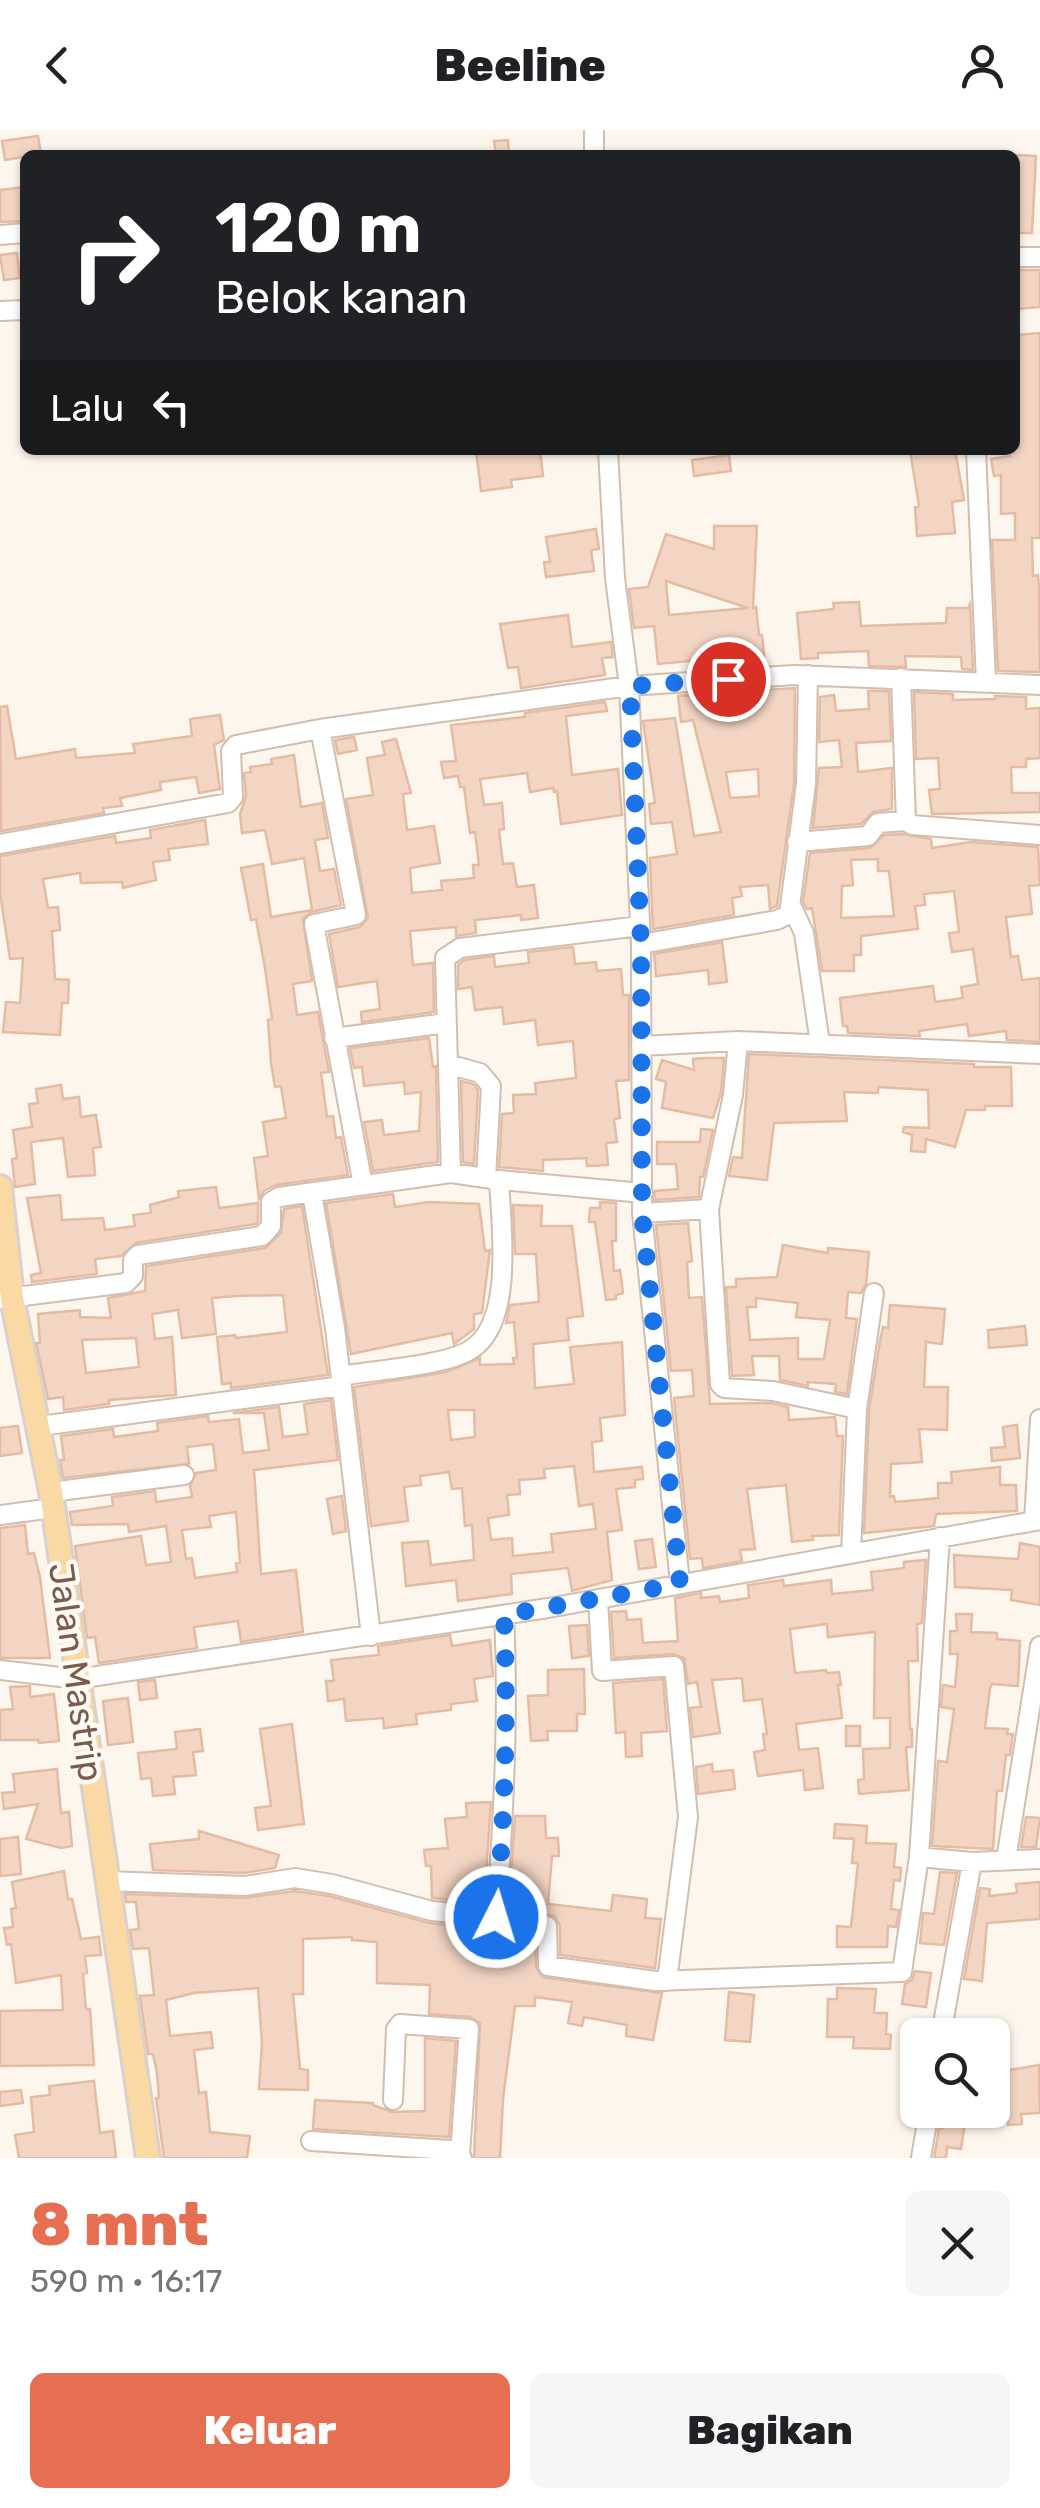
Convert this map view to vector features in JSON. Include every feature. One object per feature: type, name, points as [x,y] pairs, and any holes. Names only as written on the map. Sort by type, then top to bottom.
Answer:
[{"type":"main road","name":"Jalan Mastrip","points":[[0,1188],[6,1298],[40,1426],[148,2158]]},
{"type":"street","points":[[608,455],[615,578],[630,686],[638,810],[642,1203],[680,1584]]},
{"type":"street","points":[[976,455],[986,681]]},
{"type":"street","points":[[451,1172],[444,962],[454,950],[640,935],[777,920],[789,914],[806,784],[808,675]]},
{"type":"street","points":[[0,844],[228,803],[234,797],[232,748],[320,729],[630,686],[808,675],[1040,684]]},
{"type":"street","points":[[901,678],[906,821]]},
{"type":"street","points":[[320,729],[356,915],[314,924],[362,1185]]},
{"type":"street","points":[[797,842],[868,836],[878,823],[906,821],[912,825],[1040,834]]},
{"type":"street","points":[[792,908],[804,933],[820,1044]]},
{"type":"street","points":[[334,1038],[446,1023]]},
{"type":"street","points":[[641,1046],[738,1041],[1040,1054]]},
{"type":"street","points":[[738,1041],[733,1095],[709,1209],[722,1387],[773,1391],[858,1409]]},
{"type":"street","points":[[40,1426],[342,1381],[456,1356],[479,1344],[501,1288],[491,1086],[480,1073],[448,1064]]},
{"type":"street","points":[[6,1298],[126,1282],[134,1276],[135,1257],[142,1253],[262,1236],[271,1226],[270,1206],[274,1198],[451,1172],[642,1203],[709,1209]]},
{"type":"street","points":[[312,1193],[342,1381],[370,1636]]},
{"type":"street","points":[[850,1554],[858,1409],[874,1294]]},
{"type":"street","points":[[0,1670],[78,1679],[504,1615],[1037,1521],[1040,1419]]},
{"type":"street","points":[[0,1514],[184,1475]]},
{"type":"street","points":[[106,1881],[245,1886],[295,1878],[332,1884],[432,1912],[547,1926],[550,1967],[667,1981],[902,1972],[919,1857],[940,1537]]},
{"type":"street","points":[[598,1599],[602,1670],[674,1666],[688,1817],[667,1981]]},
{"type":"street","points":[[496,1917],[505,1806],[508,1688],[504,1615]]},
{"type":"street","points":[[1006,1860],[1040,1646]]},
{"type":"street","points":[[919,1857],[972,1862],[1040,1859]]},
{"type":"street","points":[[945,2018],[972,1862]]},
{"type":"street","points":[[311,2141],[428,2154],[451,2150],[461,2156],[469,2029],[400,2024],[396,2029],[394,2100]]},
{"type":"street","points":[[921,2158],[925,2128]]},
{"type":"building","points":[[38,136],[40,150],[20,150],[20,158],[5,160],[2,141]]},
{"type":"building","points":[[508,140],[509,150],[495,150],[494,141]]},
{"type":"building","points":[[1020,155],[1036,156],[1032,233],[1020,233]]},
{"type":"building","points":[[20,188],[20,221],[0,222],[0,190]]},
{"type":"building","points":[[17,253],[20,278],[4,280],[0,255]]},
{"type":"building","points":[[1020,270],[1040,270],[1040,307],[1020,309]]},
{"type":"building","points":[[1040,333],[1040,538],[1032,538],[1033,576],[1038,575],[1039,587],[1040,672],[998,671],[992,540],[1015,540],[1015,513],[1001,514],[1001,475],[994,476],[991,459],[1020,455],[1020,335]]},
{"type":"building","points":[[477,455],[541,455],[543,476],[511,480],[512,487],[481,491]]},
{"type":"building","points":[[729,455],[731,471],[694,476],[692,460]]},
{"type":"building","points":[[911,455],[956,455],[964,500],[952,502],[955,533],[917,536],[915,507],[919,506]]},
{"type":"building","points":[[714,526],[757,526],[753,608],[756,607],[765,664],[691,669],[690,661],[658,664],[654,626],[634,628],[629,589],[648,587],[666,534],[714,549]],"holes":[[[666,581],[748,608],[669,615]]]},
{"type":"building","points":[[596,529],[599,549],[591,550],[594,571],[546,577],[544,562],[550,562],[546,537]]},
{"type":"building","points":[[859,602],[861,626],[946,623],[947,608],[968,608],[970,604],[973,670],[962,669],[961,657],[905,656],[906,667],[869,666],[868,651],[818,653],[818,658],[801,659],[797,613],[834,609],[833,603]]},
{"type":"building","points":[[568,615],[572,647],[611,642],[613,657],[602,658],[605,675],[521,688],[518,667],[508,668],[500,624]]},
{"type":"building","points":[[795,688],[794,783],[777,906],[770,909],[768,885],[740,887],[742,896],[732,898],[734,915],[653,929],[650,858],[677,854],[672,822],[651,824],[649,804],[655,803],[643,721],[675,718],[694,836],[721,832],[693,720],[681,722],[678,696]],"holes":[[[758,769],[759,796],[730,798],[726,772]]]},
{"type":"building","points":[[868,691],[889,691],[891,741],[856,743],[858,772],[892,768],[892,809],[873,812],[861,824],[813,828],[819,768],[842,767],[839,740],[819,742],[820,697],[834,695],[836,711],[869,709]]},
{"type":"building","points":[[914,692],[953,694],[953,700],[1026,697],[1026,709],[1040,708],[1040,758],[1026,759],[1026,767],[1011,767],[1012,793],[1040,793],[1040,812],[932,814],[929,790],[940,789],[938,758],[916,759]]},
{"type":"building","points":[[605,702],[607,711],[566,716],[572,775],[618,769],[622,815],[561,824],[557,791],[553,788],[530,792],[527,773],[480,779],[484,805],[502,803],[504,829],[499,830],[503,864],[513,863],[517,887],[534,885],[538,918],[521,920],[521,915],[475,920],[476,933],[456,936],[456,927],[410,931],[413,965],[433,963],[434,1012],[362,1022],[361,1012],[380,1009],[377,981],[338,987],[329,934],[360,927],[368,918],[346,799],[373,795],[367,758],[385,755],[382,742],[396,739],[411,793],[403,794],[407,830],[434,826],[440,863],[410,868],[412,893],[442,890],[441,881],[474,878],[473,865],[479,865],[464,787],[460,787],[458,776],[444,778],[441,762],[456,761],[451,725],[525,717],[525,713]]},
{"type":"building","points":[[7,706],[16,759],[75,749],[76,758],[135,753],[133,744],[192,736],[190,719],[220,715],[224,740],[214,745],[220,789],[199,793],[196,777],[160,782],[161,790],[120,798],[122,806],[103,808],[104,813],[1,831],[0,707]]},
{"type":"building","points":[[354,737],[357,750],[338,754],[335,740]]},
{"type":"building","points":[[294,755],[301,807],[322,803],[328,838],[315,840],[320,871],[334,869],[341,905],[311,912],[303,919],[312,981],[293,984],[297,1015],[318,1012],[329,1072],[321,1073],[327,1117],[333,1116],[336,1138],[341,1137],[348,1175],[276,1185],[259,1199],[254,1158],[268,1156],[263,1122],[286,1118],[281,1086],[275,1087],[271,1063],[268,1020],[272,1019],[265,968],[241,868],[263,864],[271,917],[312,910],[304,858],[272,864],[265,830],[242,833],[240,814],[246,796],[244,773],[251,772],[250,767],[272,764],[271,759]]},
{"type":"building","points":[[205,820],[208,844],[168,849],[170,860],[153,862],[156,880],[123,888],[122,882],[81,883],[80,873],[43,879],[48,908],[58,907],[60,930],[52,931],[55,979],[69,980],[68,1003],[62,1003],[60,1035],[3,1032],[6,1002],[20,1003],[23,958],[10,959],[0,893],[0,856],[115,836],[116,843],[151,838],[150,830]]},
{"type":"building","points":[[884,835],[931,839],[932,848],[971,842],[1038,847],[1040,885],[1029,886],[1032,914],[1006,917],[1011,957],[1018,956],[1022,980],[1040,978],[1040,1042],[1007,1040],[1006,1031],[969,1036],[967,1024],[919,1031],[920,1036],[848,1033],[847,1026],[843,1026],[840,998],[933,986],[935,1002],[963,998],[961,987],[978,984],[973,949],[952,952],[949,933],[959,932],[954,891],[924,894],[925,905],[915,906],[918,929],[861,936],[861,955],[854,955],[854,971],[822,971],[812,908],[807,909],[803,902],[810,853],[870,848]],"holes":[[[878,859],[878,871],[889,871],[894,916],[841,918],[842,886],[853,885],[851,860]]]},
{"type":"building","points":[[722,942],[727,982],[709,984],[708,970],[656,976],[654,954]]},
{"type":"building","points":[[573,947],[575,964],[596,962],[597,971],[621,969],[623,995],[629,995],[629,1080],[616,1081],[620,1118],[614,1119],[617,1142],[606,1143],[608,1165],[587,1166],[586,1158],[543,1160],[543,1171],[499,1167],[502,1114],[514,1113],[513,1095],[536,1094],[535,1083],[576,1078],[573,1041],[538,1045],[535,1020],[504,1024],[502,1007],[475,1010],[472,987],[458,989],[458,965],[464,960],[494,956],[495,967],[529,963],[528,952]]},
{"type":"building","points":[[429,1038],[433,1067],[436,1066],[438,1162],[373,1171],[364,1122],[382,1120],[384,1135],[419,1131],[421,1092],[405,1094],[404,1082],[364,1086],[362,1067],[354,1068],[350,1048]]},
{"type":"building","points":[[749,1054],[1011,1067],[1012,1106],[966,1110],[955,1147],[926,1139],[925,1152],[911,1151],[912,1135],[903,1132],[904,1127],[929,1128],[928,1090],[878,1087],[878,1093],[844,1092],[847,1121],[774,1123],[767,1180],[729,1176],[733,1157],[742,1158]]},
{"type":"building","points":[[724,1058],[721,1093],[713,1118],[662,1108],[666,1082],[656,1079],[662,1060],[694,1070],[693,1059]]},
{"type":"building","points":[[461,1081],[478,1090],[474,1164],[463,1162]]},
{"type":"building","points":[[61,1085],[63,1099],[79,1097],[81,1117],[96,1115],[101,1147],[93,1148],[95,1175],[68,1177],[63,1138],[31,1142],[35,1184],[15,1187],[12,1159],[17,1158],[13,1130],[32,1127],[29,1104],[38,1103],[36,1089]]},
{"type":"building","points":[[701,1129],[713,1130],[700,1177],[699,1197],[654,1200],[655,1191],[678,1189],[676,1164],[657,1164],[657,1142],[700,1142]]},
{"type":"building","points":[[216,1187],[219,1208],[258,1203],[256,1224],[136,1243],[121,1256],[95,1259],[97,1274],[32,1282],[31,1275],[41,1273],[27,1198],[60,1195],[62,1220],[103,1218],[105,1230],[135,1226],[133,1215],[151,1213],[150,1205],[179,1197],[178,1191]]},
{"type":"building","points":[[393,1194],[395,1207],[429,1202],[479,1204],[485,1251],[490,1250],[482,1313],[474,1314],[474,1329],[454,1344],[452,1333],[351,1354],[326,1203]]},
{"type":"building","points":[[600,1202],[616,1203],[614,1271],[620,1270],[623,1293],[616,1295],[616,1299],[606,1300],[595,1222],[589,1222],[590,1208],[600,1208]]},
{"type":"building","points":[[513,1205],[542,1206],[541,1226],[572,1226],[583,1316],[567,1318],[569,1340],[533,1344],[535,1388],[574,1384],[570,1347],[622,1342],[625,1415],[600,1418],[602,1441],[592,1442],[594,1472],[642,1467],[643,1479],[635,1480],[635,1487],[616,1489],[622,1530],[607,1532],[612,1580],[572,1591],[568,1568],[511,1574],[512,1594],[458,1601],[456,1580],[406,1586],[402,1543],[428,1541],[431,1565],[474,1560],[472,1525],[465,1526],[462,1488],[452,1489],[449,1472],[420,1476],[421,1485],[404,1487],[408,1521],[371,1526],[354,1387],[446,1372],[480,1358],[480,1365],[514,1364],[514,1322],[506,1323],[510,1305],[539,1302],[536,1254],[515,1254]],"holes":[[[448,1410],[474,1410],[475,1437],[451,1440]],[[574,1466],[579,1506],[593,1504],[596,1529],[551,1534],[553,1552],[513,1556],[512,1538],[491,1540],[488,1518],[509,1515],[507,1495],[520,1494],[519,1480],[545,1478],[544,1469]]]},
{"type":"building","points":[[302,1206],[328,1375],[231,1388],[231,1383],[222,1384],[217,1337],[287,1332],[283,1295],[212,1298],[216,1334],[182,1338],[178,1310],[152,1314],[155,1339],[172,1337],[176,1395],[109,1400],[109,1404],[64,1410],[63,1397],[48,1399],[36,1343],[40,1343],[38,1314],[80,1310],[80,1317],[111,1318],[108,1298],[145,1291],[146,1266],[265,1248],[281,1233],[284,1209]],"holes":[[[136,1338],[139,1367],[86,1373],[82,1340]]]},
{"type":"building","points":[[688,1223],[692,1261],[687,1262],[689,1298],[702,1297],[710,1404],[771,1403],[788,1407],[789,1420],[835,1417],[837,1436],[843,1436],[839,1535],[792,1542],[786,1485],[747,1489],[755,1549],[740,1550],[742,1561],[703,1568],[702,1558],[690,1559],[674,1398],[694,1396],[692,1370],[671,1371],[656,1225]]},
{"type":"building","points":[[783,1245],[828,1253],[828,1248],[869,1252],[866,1284],[861,1293],[848,1292],[846,1318],[857,1319],[847,1394],[835,1392],[836,1384],[808,1382],[808,1386],[780,1380],[779,1356],[752,1356],[754,1375],[732,1376],[726,1287],[736,1287],[736,1279],[777,1277]],"holes":[[[756,1298],[798,1303],[796,1317],[830,1320],[824,1359],[798,1359],[798,1338],[750,1340],[747,1307],[756,1307]]]},
{"type":"building","points":[[890,1305],[945,1309],[942,1344],[926,1342],[924,1387],[948,1387],[947,1430],[919,1429],[922,1462],[891,1464],[890,1497],[894,1496],[895,1502],[938,1498],[938,1483],[952,1483],[951,1472],[1000,1467],[1000,1485],[1016,1485],[1017,1511],[936,1514],[934,1526],[864,1533],[869,1410]]},
{"type":"building","points":[[1025,1326],[1027,1345],[989,1348],[988,1330]]},
{"type":"building","points":[[331,1400],[338,1460],[254,1470],[261,1574],[296,1570],[303,1632],[241,1642],[238,1621],[194,1627],[197,1648],[99,1663],[95,1637],[87,1638],[75,1546],[141,1536],[146,1565],[171,1562],[166,1526],[129,1532],[128,1524],[72,1525],[70,1512],[113,1506],[112,1497],[155,1491],[156,1502],[192,1497],[190,1486],[196,1473],[216,1470],[213,1444],[187,1447],[189,1464],[63,1478],[61,1436],[113,1429],[114,1437],[158,1431],[157,1423],[208,1416],[209,1422],[239,1419],[243,1453],[269,1450],[264,1413],[233,1413],[279,1407],[283,1437],[308,1434],[304,1404]],"holes":[[[236,1512],[240,1562],[236,1563],[237,1572],[195,1578],[192,1558],[186,1559],[182,1530],[211,1527],[209,1516]]]},
{"type":"building","points":[[1017,1425],[1020,1458],[992,1461],[991,1448],[1005,1447],[1003,1427]]},
{"type":"building","points":[[18,1426],[22,1453],[0,1456],[0,1428]]},
{"type":"building","points":[[342,1496],[346,1531],[333,1534],[327,1499]]},
{"type":"building","points":[[25,1525],[28,1554],[34,1553],[40,1577],[50,1658],[0,1658],[0,1528]]},
{"type":"building","points":[[652,1539],[656,1567],[639,1569],[635,1541]]},
{"type":"building","points":[[1020,1543],[1040,1547],[1040,1605],[1011,1600],[1012,1590],[955,1587],[954,1555],[1018,1559]]},
{"type":"building","points":[[926,1560],[922,1623],[917,1624],[918,1661],[908,1661],[912,1729],[912,1747],[906,1747],[909,1790],[859,1794],[858,1780],[864,1779],[863,1749],[890,1748],[890,1718],[874,1718],[875,1632],[828,1637],[827,1624],[790,1629],[795,1673],[839,1672],[841,1685],[842,1718],[796,1724],[799,1750],[818,1748],[823,1788],[805,1790],[803,1770],[758,1776],[754,1752],[765,1750],[763,1734],[767,1734],[762,1699],[744,1701],[742,1678],[712,1680],[720,1733],[693,1737],[690,1708],[701,1707],[697,1682],[688,1684],[684,1658],[673,1654],[614,1658],[611,1612],[626,1611],[627,1620],[641,1619],[643,1643],[678,1641],[675,1598],[701,1593],[701,1598],[719,1596],[720,1602],[749,1598],[748,1585],[783,1580],[784,1586],[831,1580],[832,1594],[873,1590],[871,1572],[904,1568],[904,1562]]},
{"type":"building","points":[[956,1614],[972,1614],[971,1632],[997,1633],[997,1639],[1020,1641],[1018,1686],[992,1684],[990,1688],[985,1728],[1008,1729],[1007,1734],[1013,1734],[1002,1791],[997,1791],[993,1849],[932,1846],[938,1761],[947,1762],[954,1709],[941,1707],[943,1685],[955,1687],[958,1654],[950,1654],[950,1631],[957,1631]]},
{"type":"building","points":[[587,1625],[589,1656],[572,1658],[569,1626]]},
{"type":"building","points":[[450,1635],[452,1646],[490,1640],[493,1676],[474,1679],[477,1701],[451,1704],[451,1710],[416,1714],[417,1724],[384,1728],[383,1718],[346,1721],[344,1699],[328,1701],[326,1681],[334,1681],[331,1660],[379,1655],[378,1646]]},
{"type":"building","points":[[584,1669],[585,1714],[577,1714],[577,1731],[547,1731],[548,1740],[531,1741],[528,1696],[548,1695],[548,1670]]},
{"type":"building","points":[[663,1679],[667,1731],[641,1733],[642,1756],[626,1757],[625,1732],[616,1733],[613,1683]]},
{"type":"building","points":[[155,1680],[157,1698],[140,1700],[138,1682]]},
{"type":"building","points":[[30,1686],[30,1697],[54,1694],[59,1741],[0,1740],[0,1710],[13,1709],[10,1687]]},
{"type":"building","points":[[128,1698],[133,1742],[108,1745],[103,1701]]},
{"type":"building","points":[[292,1724],[304,1824],[258,1830],[255,1808],[271,1806],[260,1729]]},
{"type":"building","points":[[846,1726],[860,1726],[860,1746],[846,1746]]},
{"type":"building","points":[[200,1729],[203,1751],[193,1752],[196,1775],[173,1777],[175,1794],[153,1796],[151,1778],[141,1779],[138,1753],[177,1749],[175,1732]]},
{"type":"building","points":[[712,1764],[713,1772],[733,1770],[735,1789],[698,1794],[696,1767]]},
{"type":"building","points":[[57,1769],[61,1813],[69,1812],[72,1846],[61,1848],[26,1839],[38,1804],[4,1809],[2,1793],[15,1792],[13,1774]]},
{"type":"building","points":[[491,1802],[484,1903],[432,1898],[431,1866],[426,1866],[424,1850],[448,1848],[445,1819],[467,1817],[466,1803]]},
{"type":"building","points":[[515,1816],[545,1816],[546,1838],[558,1838],[559,1856],[552,1856],[548,1904],[611,1911],[613,1895],[647,1899],[645,1918],[661,1919],[655,1968],[560,1955],[560,1926],[555,1916],[509,1907]]},
{"type":"building","points":[[1026,1817],[1040,1818],[1036,1847],[1021,1847]]},
{"type":"building","points":[[835,1824],[867,1826],[866,1843],[896,1844],[894,1867],[901,1868],[900,1881],[894,1880],[891,1909],[899,1910],[896,1927],[888,1926],[887,1947],[837,1947],[837,1926],[851,1927],[858,1863],[852,1863],[854,1839],[834,1838]]},
{"type":"building","points":[[199,1831],[279,1855],[275,1868],[244,1873],[153,1870],[150,1844],[199,1839]]},
{"type":"building","points":[[18,1837],[21,1874],[0,1876],[0,1839]]},
{"type":"building","points":[[64,1871],[81,1939],[99,1937],[101,1955],[85,1956],[87,1973],[83,1974],[94,2065],[0,2066],[0,2011],[63,2010],[61,1975],[16,1983],[11,1944],[7,1945],[4,1928],[13,1927],[11,1909],[16,1908],[12,1882]]},
{"type":"building","points":[[940,1872],[957,1873],[944,1945],[920,1943],[923,1913],[934,1914]]},
{"type":"building","points":[[1040,1882],[1040,1919],[987,1923],[982,1981],[964,1979],[980,1888],[990,1889],[989,1896],[1017,1893],[1016,1884]]},
{"type":"building","points":[[295,1891],[329,1896],[429,1923],[474,1928],[473,1959],[506,1961],[509,1932],[535,1937],[536,1967],[542,1977],[662,1993],[653,2040],[626,2036],[627,2025],[584,2017],[582,2026],[568,2023],[572,2002],[535,1997],[535,2006],[515,2006],[500,2158],[474,2158],[480,2023],[470,2017],[429,2014],[430,1985],[377,1983],[377,1942],[352,1937],[303,1939],[303,1994],[293,1994],[300,2069],[308,2070],[308,2090],[259,2089],[262,2043],[258,1988],[194,1993],[166,2000],[170,2036],[211,2032],[213,2048],[194,2050],[199,2093],[206,2092],[210,2132],[250,2136],[247,2158],[164,2158],[156,2098],[157,2073],[153,2054],[148,2054],[140,1996],[154,1995],[149,1948],[133,1949],[130,1930],[139,1929],[136,1902],[126,1902],[125,1894],[245,1898]]},
{"type":"building","points":[[915,1971],[931,1973],[926,2007],[902,2004],[905,1984],[912,1980]]},
{"type":"building","points":[[837,1988],[876,1989],[874,2013],[887,2013],[890,2049],[853,2048],[854,2037],[827,2037],[828,1999],[837,1999]]},
{"type":"building","points":[[729,1992],[754,1995],[750,2042],[725,2040]]},
{"type":"building","points":[[425,2038],[456,2041],[449,2137],[313,2129],[315,2100],[373,2103],[392,2112],[425,2111]]},
{"type":"building","points":[[1039,2065],[1040,2113],[1021,2114],[1022,2124],[1010,2125],[1010,2070]]},
{"type":"building","points":[[94,2081],[100,2133],[113,2131],[116,2158],[19,2158],[15,2135],[34,2132],[31,2097],[50,2095],[49,2086]]},
{"type":"building","points":[[21,2090],[23,2103],[0,2106],[0,2092]]},
{"type":"building","points":[[939,2128],[964,2128],[961,2149],[947,2147],[946,2158],[934,2158]]},
{"type":"route","points":[[496,1917],[505,1806],[508,1688],[504,1615],[680,1584],[642,1213],[638,810],[630,686],[728,679]]}]
